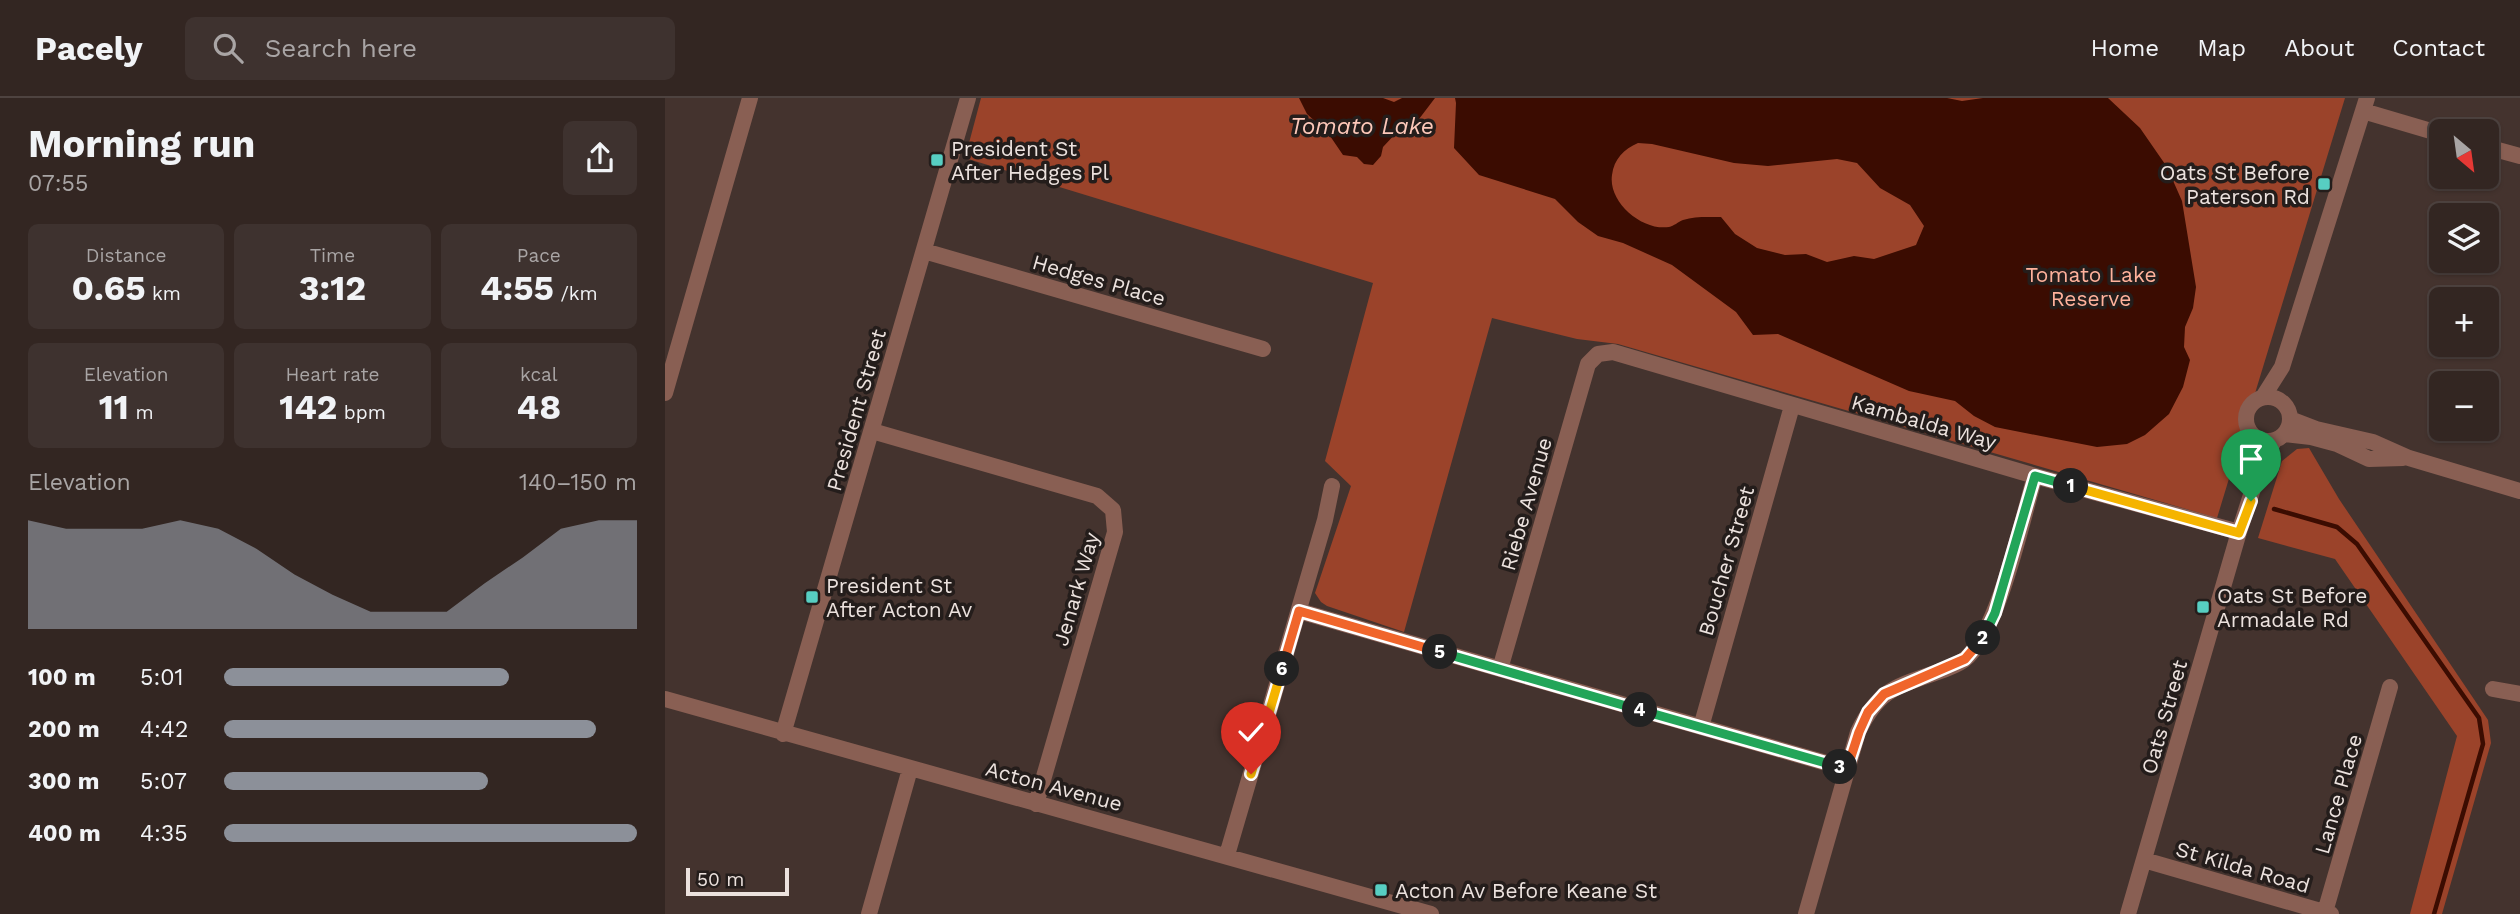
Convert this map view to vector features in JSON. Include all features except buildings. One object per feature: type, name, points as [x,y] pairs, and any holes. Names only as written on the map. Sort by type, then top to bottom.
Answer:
[{"type":"street","points":[[665,393],[750,98]]},
{"type":"street","name":"President Street","points":[[783,734],[968,98]]},
{"type":"street","points":[[2409,458],[2369,459],[2337,444],[2311,437],[2262,441],[2252,435],[2245,416],[2251,404],[2263,397],[2282,367],[2365,104],[2429,129]]},
{"type":"street","points":[[2499,150],[2520,156]]},
{"type":"street","name":"Hedges Place","points":[[924,251],[1263,349]]},
{"type":"street","name":"Kambalda Way","points":[[1598,354],[1613,352],[1792,406],[2239,533]]},
{"type":"street","name":"Riebe Avenue","points":[[1500,669],[1588,364],[1598,354]]},
{"type":"street","points":[[2279,438],[2288,411],[2282,367]]},
{"type":"street","points":[[2263,397],[2274,397],[2288,411],[2316,429],[2373,442],[2409,458],[2520,491]]},
{"type":"street","name":"Boucher Street","points":[[1701,727],[1792,406]]},
{"type":"street","name":"Jenark Way","points":[[872,432],[1097,496],[1113,510],[1115,532],[1036,804]]},
{"type":"street","name":"Oats Street","points":[[2239,533],[2251,470],[2252,435]]},
{"type":"street","name":"Oats Street","points":[[2128,914],[2239,533],[2261,464],[2279,438]]},
{"type":"street","points":[[1806,914],[1847,769],[1868,712],[1884,694],[1965,659],[1983,639],[1995,613],[2035,476]]},
{"type":"street","points":[[1227,855],[1325,520],[1332,486]]},
{"type":"street","points":[[1299,611],[1847,769]]},
{"type":"street","name":"Lance Place","points":[[2328,913],[2391,687]]},
{"type":"street","points":[[2493,689],[2520,694]]},
{"type":"street","name":"Acton Avenue","points":[[665,699],[1431,914]]},
{"type":"street","points":[[869,914],[910,769]]},
{"type":"street","name":"St Kilda Road","points":[[2144,860],[2328,913]]},
{"type":"green space","name":"Tomato Lake Reserve","points":[[981,98],[2345,98],[2217,518],[1618,344],[1577,339],[1492,318],[1404,632],[1327,606],[1315,593],[1351,486],[1325,461],[1373,283],[965,158]]},
{"type":"green space","points":[[2309,448],[2339,499],[2488,720],[2491,743],[2442,914],[2410,914],[2457,736],[2335,559],[2258,538],[2282,461],[2297,449]]},
{"type":"water","name":"Tomato Lake","points":[[1299,98],[1383,98],[1394,102],[1402,98],[1435,98],[1419,119],[1397,132],[1383,147],[1381,156],[1373,165],[1364,164],[1357,157],[1343,155],[1328,133],[1307,114]]},
{"type":"water","name":"Tomato Lake","points":[[1455,98],[1947,98],[1962,101],[1983,98],[2108,98],[2140,128],[2167,167],[2182,201],[2196,287],[2193,308],[2185,327],[2184,347],[2190,360],[2183,387],[2169,414],[2145,435],[2127,444],[2097,447],[1995,427],[1974,416],[1955,401],[1909,391],[1778,334],[1753,335],[1736,312],[1672,265],[1623,243],[1598,236],[1578,222],[1555,199],[1479,175],[1454,148]],"holes":[[[1638,143],[1734,163],[1768,166],[1837,159],[1857,163],[1880,188],[1910,205],[1924,226],[1916,245],[1874,259],[1854,256],[1827,262],[1806,254],[1785,255],[1757,248],[1735,234],[1721,217],[1688,219],[1669,227],[1648,224],[1629,213],[1621,204],[1615,195],[1612,175],[1617,159],[1628,148]]]},
{"type":"waterway","points":[[2274,509],[2337,527],[2357,544],[2479,718],[2483,744],[2434,914]]},
{"type":"place","name":"President St After Hedges Pl","points":[[937,160]]},
{"type":"place","name":"Oats St Before Paterson Rd","points":[[2324,184]]},
{"type":"place","name":"President St After Acton Av","points":[[812,597]]},
{"type":"place","name":"Oats St Before Armadale Rd","points":[[2203,607]]},
{"type":"place","name":"Acton Av Before Keane St","points":[[1381,890]]},
{"type":"route","points":[[1251,774],[1299,611],[1847,769],[1868,712],[1884,694],[1965,659],[1983,639],[1995,613],[2035,476],[2239,533],[2251,501]]}]
